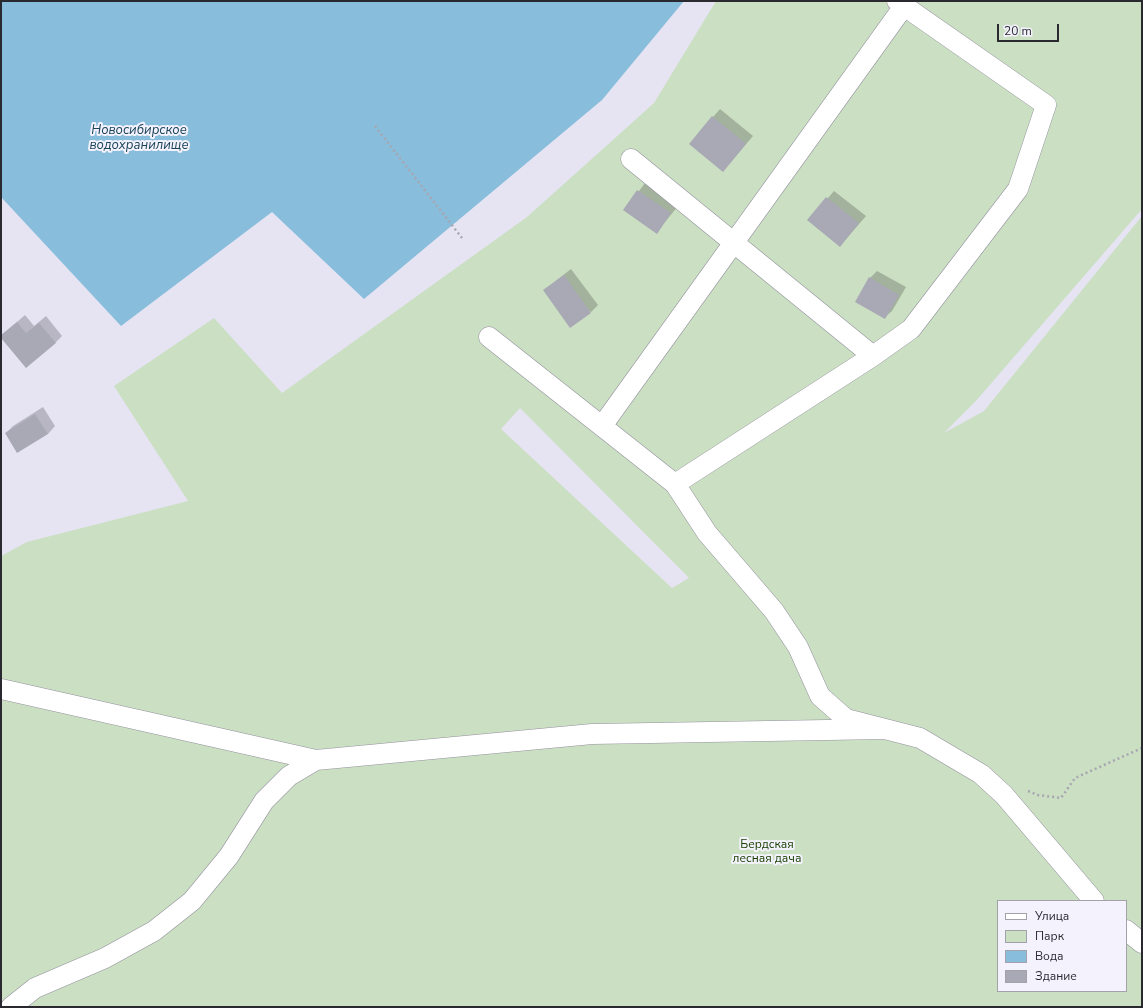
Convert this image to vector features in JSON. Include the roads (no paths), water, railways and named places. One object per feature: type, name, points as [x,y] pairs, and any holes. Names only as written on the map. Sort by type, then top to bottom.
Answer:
[{"type":"street","points":[[602,426],[735,243],[901,3],[1046,105],[1018,189],[911,329],[873,356],[674,484]]},
{"type":"street","points":[[631,159],[873,356]]},
{"type":"street","points":[[489,337],[674,484],[707,533],[774,611],[798,647],[820,696],[846,719],[920,738],[981,774],[1004,795],[1093,900]]},
{"type":"street","points":[[1,689],[316,760],[592,734],[886,729]]},
{"type":"street","points":[[11,1007],[35,988],[105,958],[154,931],[192,901],[229,856],[264,801],[289,776],[316,760]]},
{"type":"street","points":[[1127,931],[1142,943]]},
{"type":"water","name":"Новосибирское водохранилище","points":[[1,1],[684,1],[602,100],[364,299],[272,212],[121,326],[1,197]]},
{"type":"park label","name":"Бердская лесная дача","points":[[767,852]]}]
